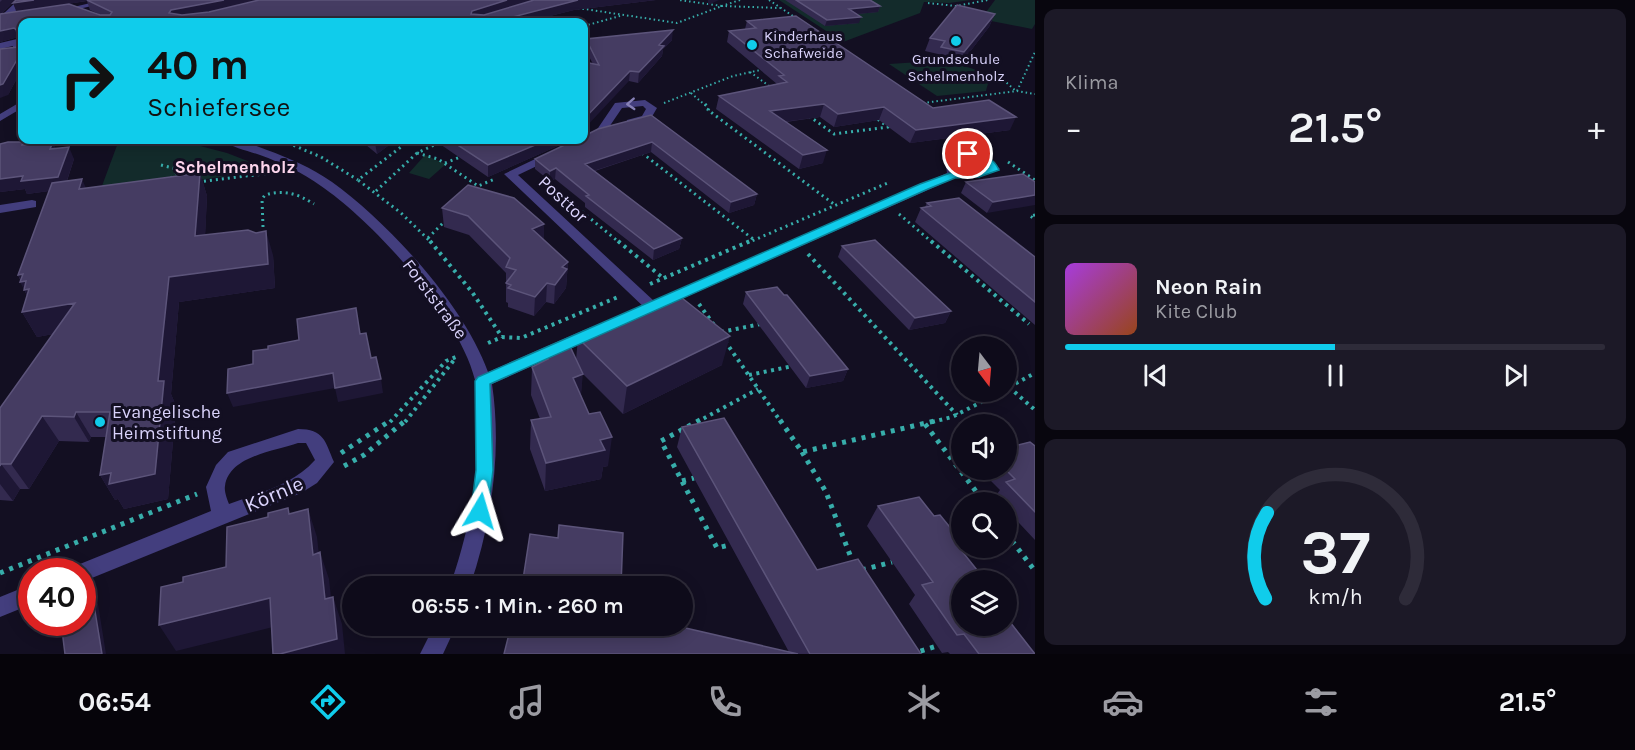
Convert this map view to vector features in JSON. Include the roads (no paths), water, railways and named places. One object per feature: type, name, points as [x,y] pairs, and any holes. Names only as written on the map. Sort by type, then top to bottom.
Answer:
[{"type":"street","points":[[1,19],[22,0]]},
{"type":"street","points":[[55,12],[114,0]]},
{"type":"street","points":[[75,9],[87,16]]},
{"type":"street","points":[[1,19],[13,18]]},
{"type":"street","points":[[0,45],[16,42],[18,53],[0,55]]},
{"type":"street","name":"Posttor","points":[[588,137],[646,118],[651,108],[645,104],[619,105],[601,131]]},
{"type":"street","points":[[1,117],[18,106]]},
{"type":"street","points":[[1,117],[18,118]]},
{"type":"street","name":"Forststraße","points":[[238,144],[301,169],[342,195],[428,285],[472,349],[483,381],[485,470],[477,532],[463,576]]},
{"type":"street","name":"Posttor","points":[[573,144],[510,174],[634,290],[646,309],[953,175]]},
{"type":"street","points":[[0,209],[32,204]]},
{"type":"street","points":[[483,381],[609,326]]},
{"type":"street","name":"Körnle","points":[[96,567],[294,488],[320,468],[317,442],[310,436],[298,436],[234,457],[222,470],[215,486],[222,515]]},
{"type":"street","points":[[0,607],[18,600]]},
{"type":"street","points":[[431,654],[440,636]]},
{"type":"place","name":"Grundschule Schelmenholz","points":[[956,41]]},
{"type":"place","name":"Kinderhaus Schafweide","points":[[752,45]]},
{"type":"place","name":"Evangelische Heimstiftung","points":[[100,422]]},
{"type":"district","name":"Schelmenholz","points":[[235,167]]}]
